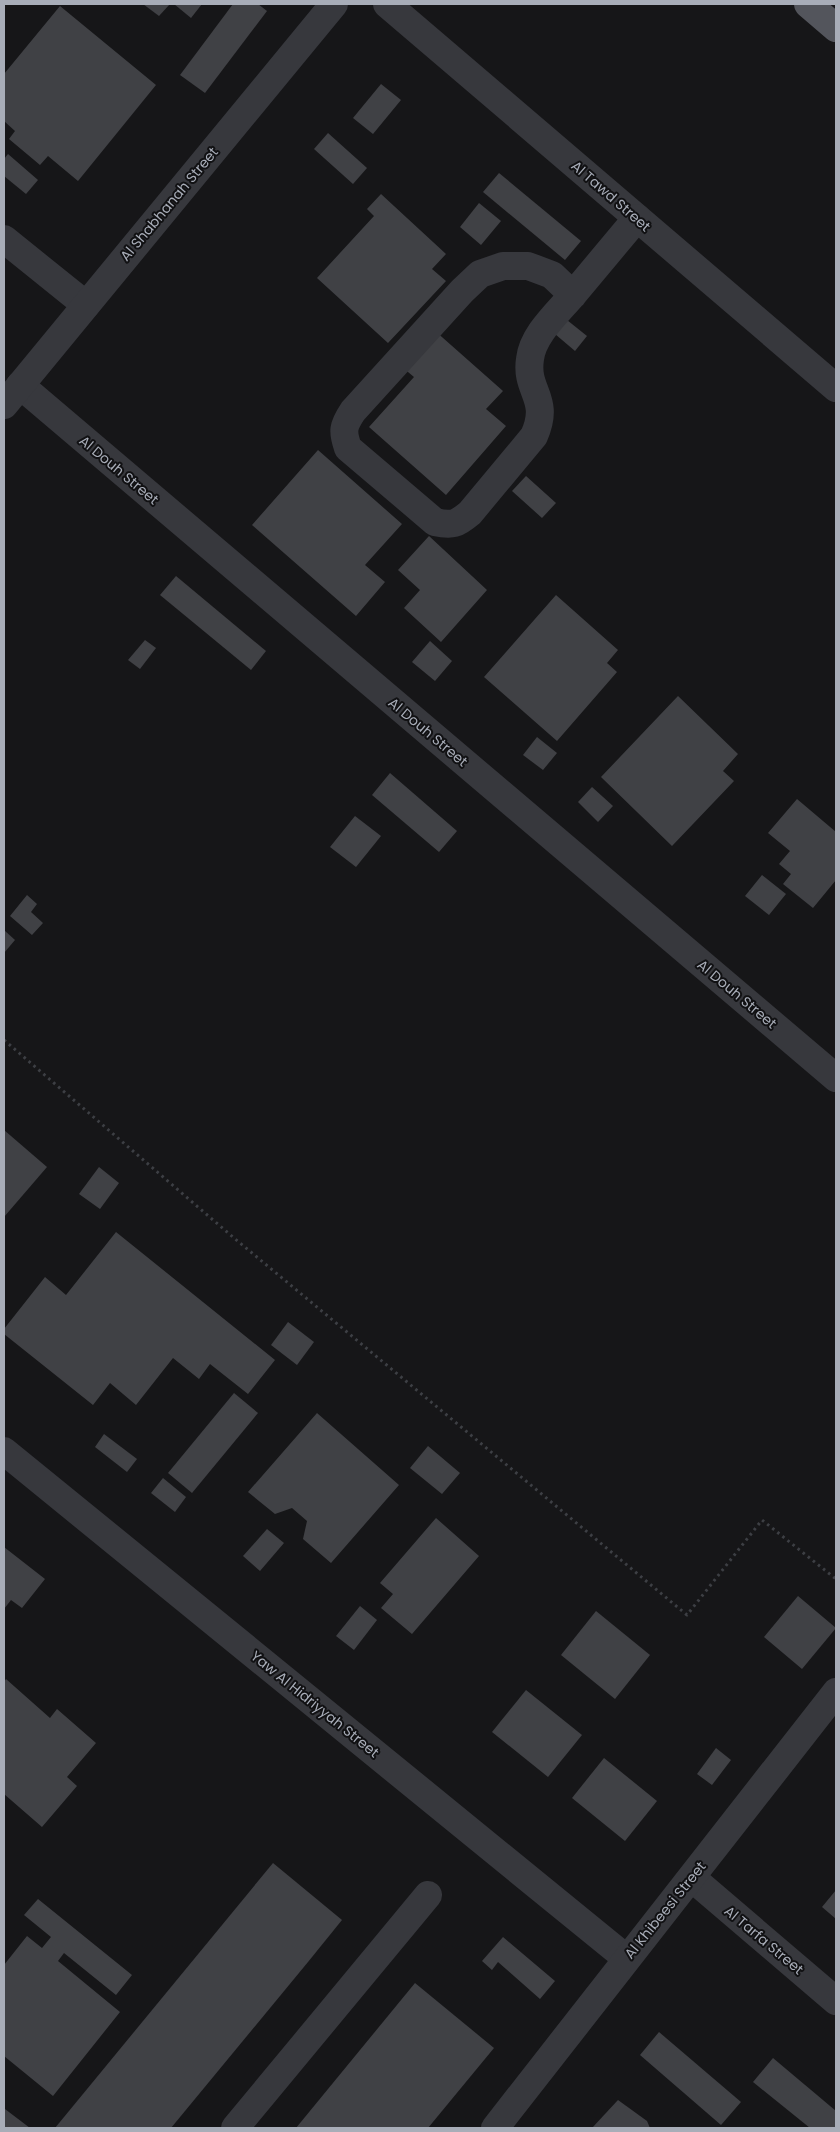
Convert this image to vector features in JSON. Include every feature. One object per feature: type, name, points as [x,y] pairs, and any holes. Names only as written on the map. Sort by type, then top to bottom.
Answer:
[{"type":"street","name":"Al Shabhanah Street","points":[[12,395],[334,4]]},
{"type":"street","name":"Al Tawd Street","points":[[387,4],[836,388]]},
{"type":"street","points":[[791,4],[822,16]]},
{"type":"street","points":[[573,295],[552,275],[528,266],[503,266],[480,274],[462,291],[353,411],[346,422],[344,435],[348,448],[435,522],[447,525],[460,521],[470,512],[534,436],[541,414],[540,404],[531,382],[530,358],[539,335],[573,295],[637,218]]},
{"type":"street","points":[[4,239],[86,305]]},
{"type":"street","name":"Al Douh Street","points":[[12,395],[836,1078]]},
{"type":"street","name":"Yaw Al Hidriyyah Street","points":[[4,1451],[626,1958]]},
{"type":"street","name":"Al Khibeesi Street","points":[[495,2128],[626,1958],[692,1878],[836,1692]]},
{"type":"street","name":"Al Tarfa Street","points":[[692,1878],[836,2001]]},
{"type":"street","points":[[236,2128],[428,1895]]},
{"type":"path","points":[[4,1040],[234,1238],[687,1615],[762,1520],[836,1579]]},
{"type":"building","points":[[143,4],[170,4],[159,16]]},
{"type":"building","points":[[174,4],[202,4],[191,18]]},
{"type":"building","points":[[233,4],[258,4],[267,11],[205,93],[180,75]]},
{"type":"building","points":[[60,6],[156,85],[78,181],[48,156],[40,165],[9,139],[15,131],[4,121],[4,74]]},
{"type":"building","points":[[381,84],[401,100],[373,134],[353,118]]},
{"type":"building","points":[[328,133],[367,168],[353,184],[314,149]]},
{"type":"building","points":[[8,154],[38,180],[26,194],[4,176],[4,159]]},
{"type":"building","points":[[499,173],[581,241],[565,260],[483,192]]},
{"type":"building","points":[[381,194],[446,254],[432,269],[446,281],[388,343],[317,278],[374,216],[367,209]]},
{"type":"building","points":[[479,203],[501,221],[481,245],[460,227]]},
{"type":"building","points":[[567,320],[587,336],[575,351],[555,334]]},
{"type":"building","points":[[434,330],[503,391],[486,409],[506,426],[446,495],[369,427],[414,377],[402,367]]},
{"type":"building","points":[[318,450],[402,524],[365,565],[385,582],[356,616],[252,525]]},
{"type":"building","points":[[526,476],[556,503],[542,518],[512,491]]},
{"type":"building","points":[[429,536],[487,590],[441,642],[404,608],[420,590],[398,570]]},
{"type":"building","points":[[176,576],[266,651],[251,670],[160,595]]},
{"type":"building","points":[[556,595],[618,650],[607,663],[617,672],[557,741],[484,677]]},
{"type":"building","points":[[145,640],[156,648],[140,669],[128,660]]},
{"type":"building","points":[[430,641],[452,661],[435,681],[412,662]]},
{"type":"building","points":[[678,696],[738,754],[723,771],[734,781],[672,846],[601,777]]},
{"type":"building","points":[[537,737],[557,753],[543,770],[523,755]]},
{"type":"building","points":[[390,773],[457,831],[439,852],[372,795]]},
{"type":"building","points":[[592,787],[613,806],[598,822],[578,802]]},
{"type":"building","points":[[797,799],[836,832],[836,880],[813,908],[783,884],[791,874],[779,864],[790,851],[768,833]]},
{"type":"building","points":[[355,816],[381,836],[356,867],[330,847]]},
{"type":"building","points":[[762,875],[786,894],[769,915],[745,896]]},
{"type":"building","points":[[27,895],[37,904],[31,912],[43,923],[32,935],[10,916]]},
{"type":"building","points":[[4,930],[15,940],[4,953]]},
{"type":"building","points":[[4,1130],[47,1167],[4,1217]]},
{"type":"building","points":[[99,1167],[119,1183],[100,1209],[79,1194]]},
{"type":"building","points":[[116,1232],[275,1360],[248,1394],[210,1364],[199,1379],[173,1358],[136,1405],[110,1383],[93,1405],[4,1334],[4,1329],[45,1277],[66,1295]]},
{"type":"building","points":[[288,1322],[314,1342],[297,1365],[271,1345]]},
{"type":"building","points":[[234,1393],[258,1413],[192,1493],[168,1473]]},
{"type":"building","points":[[317,1413],[399,1485],[331,1563],[303,1539],[307,1521],[292,1508],[275,1514],[248,1492]]},
{"type":"building","points":[[104,1434],[137,1459],[127,1472],[95,1447]]},
{"type":"building","points":[[428,1446],[460,1473],[442,1494],[410,1468]]},
{"type":"building","points":[[163,1478],[186,1497],[175,1512],[151,1493]]},
{"type":"building","points":[[436,1518],[479,1556],[412,1634],[381,1608],[393,1594],[380,1583]]},
{"type":"building","points":[[267,1529],[284,1543],[260,1571],[243,1556]]},
{"type":"building","points":[[4,1547],[45,1579],[22,1608],[11,1600],[4,1609]]},
{"type":"building","points":[[798,1596],[836,1628],[802,1669],[764,1637]]},
{"type":"building","points":[[360,1606],[377,1620],[354,1650],[336,1636]]},
{"type":"building","points":[[596,1611],[650,1655],[615,1699],[561,1655]]},
{"type":"building","points":[[6,1679],[50,1718],[57,1709],[96,1743],[67,1777],[77,1786],[42,1827],[4,1794],[4,1682]]},
{"type":"building","points":[[526,1690],[582,1735],[548,1777],[492,1732]]},
{"type":"building","points":[[716,1748],[731,1760],[712,1785],[697,1774]]},
{"type":"building","points":[[604,1758],[657,1801],[625,1841],[572,1798]]},
{"type":"building","points":[[273,1863],[342,1920],[308,1962],[171,2128],[55,2128]]},
{"type":"building","points":[[836,1890],[836,1919],[822,1907]]},
{"type":"building","points":[[38,1899],[132,1975],[116,1995],[64,1953],[58,1961],[120,2012],[53,2096],[4,2056],[4,1965],[27,1936],[42,1948],[51,1937],[24,1915]]},
{"type":"building","points":[[503,1937],[555,1981],[540,1999],[498,1962],[492,1970],[482,1961]]},
{"type":"building","points":[[415,1983],[494,2048],[428,2128],[296,2128]]},
{"type":"building","points":[[659,2032],[741,2102],[721,2125],[640,2055]]},
{"type":"building","points":[[773,2058],[836,2111],[836,2128],[810,2128],[753,2082]]},
{"type":"building","points":[[618,2100],[647,2121],[650,2128],[592,2128]]},
{"type":"building","points":[[5,2109],[30,2128],[4,2128]]}]
